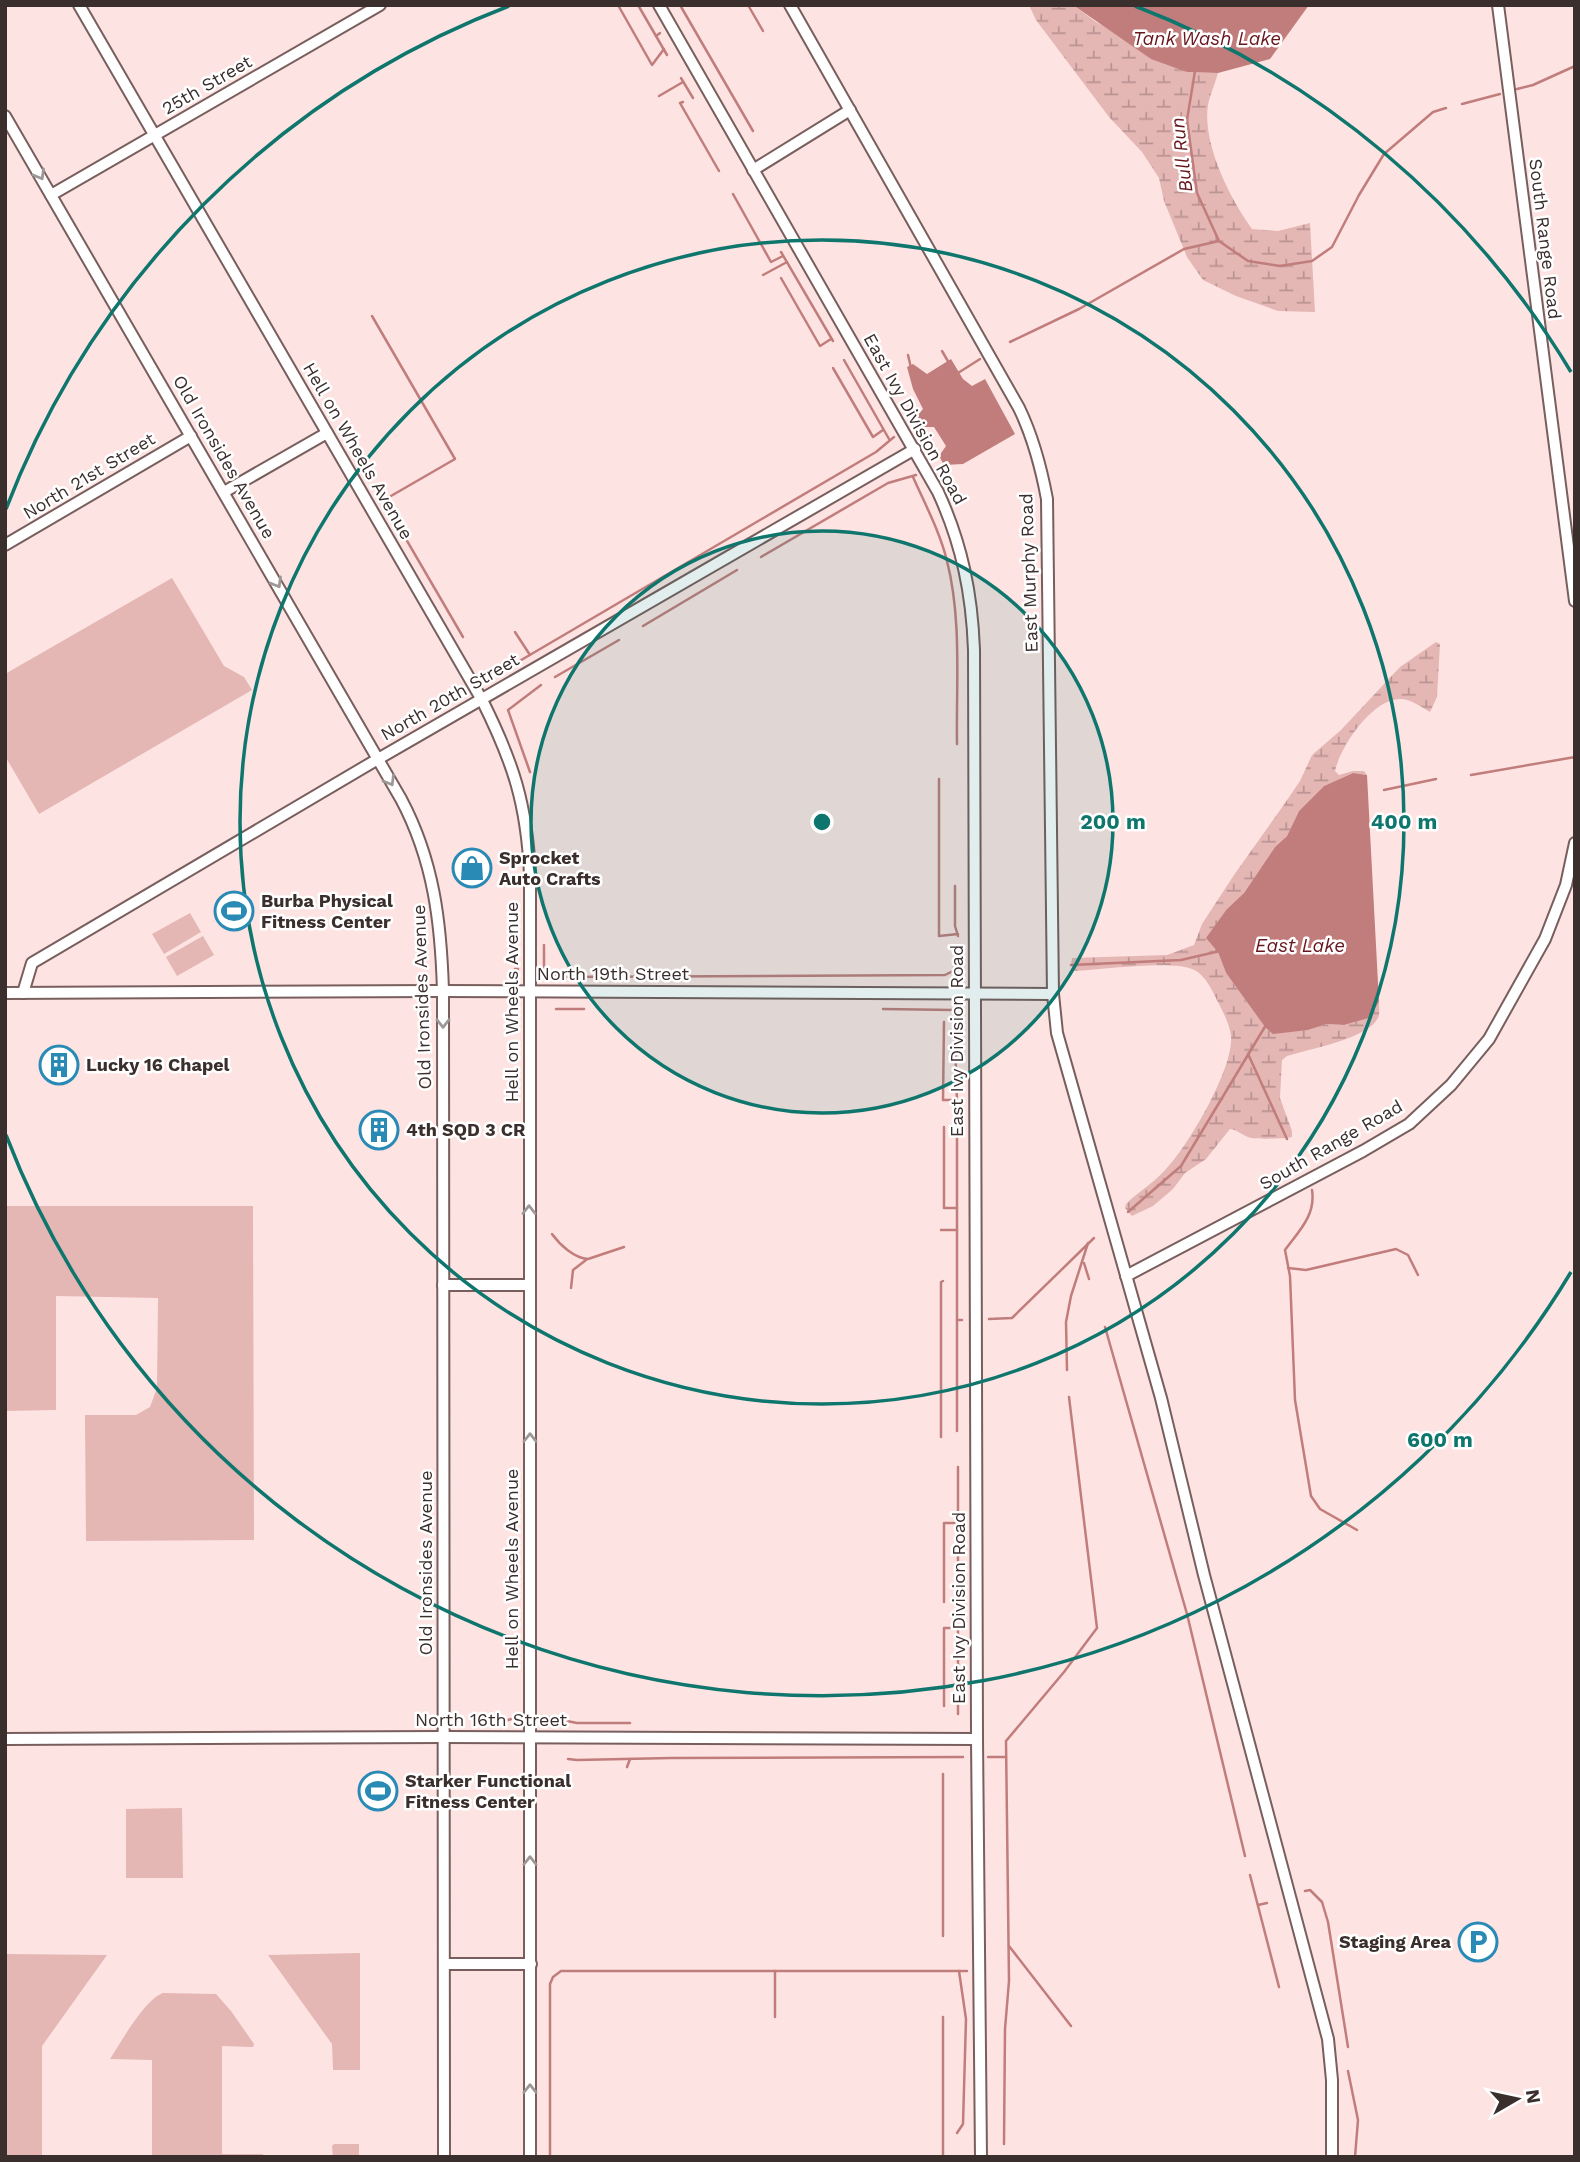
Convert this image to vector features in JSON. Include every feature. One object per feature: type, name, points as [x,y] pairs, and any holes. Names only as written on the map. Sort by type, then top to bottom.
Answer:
[{"type":"street","name":"Hell on Wheels Avenue","points":[[79,5],[482,700],[509,756],[525,815],[530,875],[530,2157]]},
{"type":"street","name":"25th Street","points":[[51,195],[380,5]]},
{"type":"street","name":"East Ivy Division Road","points":[[659,5],[915,449],[950,517],[960,544],[971,596],[974,650],[981,2157]]},
{"type":"street","name":"East Murphy Road","points":[[790,5],[1019,408],[1029,428],[1041,467],[1047,510],[1053,994],[1057,1033],[1161,1398],[1204,1575],[1328,2039],[1332,2080],[1332,2157]]},
{"type":"street","name":"South Range Road","points":[[1498,5],[1575,601]]},
{"type":"street","points":[[753,170],[850,110]]},
{"type":"street","name":"Old Ironsides Avenue","points":[[5,116],[378,759],[410,816],[428,863],[439,917],[443,991],[444,2157]]},
{"type":"street","points":[[224,492],[327,433]]},
{"type":"street","name":"North 21st Street","points":[[5,545],[191,436]]},
{"type":"street","name":"North 20th Street","points":[[23,993],[32,963],[378,759],[915,449]]},
{"type":"street","name":"South Range Road","points":[[1126,1276],[1375,1144],[1409,1124],[1451,1085],[1489,1039],[1545,939],[1566,885],[1575,844]]},
{"type":"street","name":"North 19th Street","points":[[5,993],[529,991],[1053,994]]},
{"type":"street","points":[[443,1284],[530,1285]]},
{"type":"street","name":"North 16th Street","points":[[5,1739],[977,1739]]},
{"type":"street","points":[[445,1964],[530,1964]]},
{"type":"green space","points":[[1029,5],[1073,5],[1096,22],[1187,72],[1218,73],[1208,105],[1207,120],[1219,170],[1252,229],[1278,231],[1310,223],[1315,312],[1278,311],[1236,296],[1203,280],[1187,257],[1164,201],[1159,178],[1142,152],[1109,117],[1036,20]]},
{"type":"green space","points":[[172,578],[224,666],[244,677],[252,690],[39,814],[5,756],[5,674]]},
{"type":"green space","points":[[1436,642],[1440,644],[1437,697],[1430,712],[1400,699],[1389,701],[1368,715],[1350,738],[1335,771],[1339,775],[1364,771],[1367,775],[1353,773],[1324,786],[1299,811],[1287,836],[1275,847],[1244,893],[1227,909],[1218,952],[1226,973],[1265,1027],[1308,1030],[1327,1024],[1344,1025],[1368,1018],[1379,1002],[1378,1018],[1362,1032],[1287,1056],[1282,1060],[1280,1098],[1292,1137],[1251,1138],[1230,1129],[1206,1159],[1185,1173],[1173,1189],[1153,1206],[1132,1216],[1125,1208],[1126,1204],[1166,1169],[1186,1143],[1208,1106],[1225,1067],[1231,1036],[1211,988],[1201,975],[1192,969],[1152,965],[1074,971],[1072,958],[1167,955],[1194,945],[1202,924],[1300,781],[1312,755],[1341,730],[1400,667]]},
{"type":"green space","points":[[190,913],[201,932],[164,954],[152,934]]},
{"type":"green space","points":[[203,936],[214,955],[177,976],[166,957]]},
{"type":"green space","points":[[5,1206],[253,1206],[254,1540],[86,1541],[85,1415],[136,1415],[150,1407],[157,1388],[158,1298],[56,1296],[56,1410],[5,1411]]},
{"type":"green space","points":[[182,1808],[183,1878],[126,1878],[126,1809]]},
{"type":"green space","points":[[360,1953],[360,2070],[333,2070],[332,2044],[268,1955]]},
{"type":"green space","points":[[6,1954],[107,1955],[42,2046],[42,2157],[7,2157]]},
{"type":"green space","points":[[163,1993],[216,1994],[254,2044],[253,2047],[222,2046],[222,2154],[263,2154],[264,2157],[111,2157],[152,2155],[152,2060],[110,2059],[141,2012]]},
{"type":"green space","points":[[334,2144],[359,2144],[359,2157],[333,2157]]},
{"type":"water","name":"Tank Wash Lake","points":[[1073,5],[1309,5],[1270,59],[1218,73],[1187,72],[1151,59]]},
{"type":"water","points":[[951,359],[963,379],[972,386],[985,379],[1015,434],[963,464],[944,465],[939,456],[946,446],[934,427],[923,427],[917,416],[923,409],[913,389],[907,367],[913,364],[927,374]]},
{"type":"water","name":"East Lake","points":[[1353,773],[1367,775],[1379,1002],[1369,1018],[1344,1025],[1327,1024],[1308,1030],[1273,1034],[1226,973],[1218,952],[1206,938],[1227,909],[1244,893],[1275,847],[1287,836],[1299,811],[1324,786]]},
{"type":"waterway","points":[[618,5],[652,65],[664,49]]},
{"type":"waterway","points":[[638,5],[656,36],[660,33]]},
{"type":"waterway","points":[[680,5],[753,131]]},
{"type":"waterway","points":[[748,5],[763,31]]},
{"type":"waterway","points":[[656,36],[667,55]]},
{"type":"waterway","name":"Bull Run","points":[[1517,89],[1533,85],[1575,66]]},
{"type":"waterway","name":"Bull Run","points":[[1195,71],[1187,120],[1197,193],[1219,241],[1248,261],[1280,266],[1312,261],[1332,247],[1384,154],[1433,112],[1446,108]]},
{"type":"waterway","points":[[681,78],[693,98]]},
{"type":"waterway","points":[[659,96],[683,82]]},
{"type":"waterway","name":"Bull Run","points":[[1462,104],[1500,94]]},
{"type":"waterway","points":[[683,102],[680,103],[719,171]]},
{"type":"waterway","points":[[733,194],[771,262],[783,256]]},
{"type":"waterway","points":[[1010,342],[1079,309],[1184,249],[1219,241]]},
{"type":"waterway","points":[[781,252],[833,341]]},
{"type":"waterway","points":[[763,275],[787,262]]},
{"type":"waterway","points":[[781,278],[820,346],[831,339]]},
{"type":"waterway","points":[[372,316],[455,459],[384,500]]},
{"type":"waterway","points":[[942,351],[949,363]]},
{"type":"waterway","points":[[908,355],[911,368]]},
{"type":"waterway","points":[[958,373],[980,359]]},
{"type":"waterway","points":[[844,360],[889,439]]},
{"type":"waterway","points":[[833,368],[873,437],[883,430]]},
{"type":"waterway","points":[[511,666],[876,452],[894,437]]},
{"type":"waterway","points":[[761,557],[888,483],[916,475]]},
{"type":"waterway","points":[[913,477],[940,539],[952,583],[957,652],[957,744]]},
{"type":"waterway","points":[[378,491],[463,637]]},
{"type":"waterway","points":[[643,626],[737,570]]},
{"type":"waterway","points":[[515,632],[530,655]]},
{"type":"waterway","points":[[555,677],[619,640]]},
{"type":"waterway","points":[[530,772],[508,710],[541,685]]},
{"type":"waterway","points":[[1471,775],[1575,757]]},
{"type":"waterway","points":[[939,779],[939,936],[958,934]]},
{"type":"waterway","points":[[1384,790],[1436,779]]},
{"type":"waterway","points":[[955,886],[955,926],[958,936]]},
{"type":"waterway","points":[[544,945],[544,969]]},
{"type":"waterway","points":[[1071,965],[1181,960],[1220,951]]},
{"type":"waterway","points":[[957,971],[953,971],[958,953]]},
{"type":"waterway","points":[[542,969],[560,977],[945,975],[953,971]]},
{"type":"waterway","points":[[556,1009],[584,1009]]},
{"type":"waterway","points":[[883,1009],[954,1010],[957,1103]]},
{"type":"waterway","points":[[944,1022],[943,1100],[956,1100]]},
{"type":"waterway","points":[[1128,1212],[1181,1166],[1266,1025]]},
{"type":"waterway","points":[[1248,1054],[1287,1139]]},
{"type":"waterway","points":[[957,1126],[957,1320],[962,1320]]},
{"type":"waterway","points":[[944,1127],[944,1208],[957,1208]]},
{"type":"waterway","points":[[1312,1190],[1309,1215],[1285,1250],[1290,1276],[1295,1400],[1311,1496],[1320,1509],[1357,1530]]},
{"type":"waterway","points":[[941,1230],[957,1230]]},
{"type":"waterway","points":[[552,1234],[568,1250],[588,1259],[624,1247]]},
{"type":"waterway","points":[[989,1319],[1012,1318],[1094,1238]]},
{"type":"waterway","points":[[1067,1370],[1066,1322],[1071,1296],[1088,1243]]},
{"type":"waterway","points":[[1288,1268],[1306,1270],[1396,1249],[1408,1255],[1418,1275]]},
{"type":"waterway","points":[[571,1288],[573,1270],[586,1260]]},
{"type":"waterway","points":[[1084,1263],[1089,1279]]},
{"type":"waterway","points":[[941,1437],[943,1281]]},
{"type":"waterway","points":[[957,1320],[957,1431]]},
{"type":"waterway","points":[[1105,1327],[1187,1614],[1245,1856]]},
{"type":"waterway","points":[[1004,2144],[1005,2029],[1009,1981],[1006,1741],[1097,1628],[1069,1397]]},
{"type":"waterway","points":[[958,1467],[958,1604]]},
{"type":"waterway","points":[[944,1602],[944,1523],[958,1523]]},
{"type":"waterway","points":[[958,1625],[958,1714]]},
{"type":"waterway","points":[[944,1706],[944,1628],[958,1628]]},
{"type":"waterway","points":[[508,1720],[520,1716]]},
{"type":"waterway","points":[[542,1716],[577,1723],[630,1723]]},
{"type":"waterway","points":[[568,1759],[963,1757]]},
{"type":"waterway","points":[[988,1757],[1006,1757]]},
{"type":"waterway","points":[[627,1767],[630,1759]]},
{"type":"waterway","points":[[943,1774],[943,1936]]},
{"type":"waterway","points":[[1250,1875],[1279,1987]]},
{"type":"waterway","points":[[1305,1891],[1310,1890],[1322,1902],[1328,1922],[1348,2047]]},
{"type":"waterway","points":[[1258,1905],[1267,1903]]},
{"type":"waterway","points":[[1009,1946],[1071,2026]]},
{"type":"waterway","points":[[550,2157],[550,1984],[553,1977],[561,1971],[967,1971]]},
{"type":"waterway","points":[[775,1971],[775,2017]]},
{"type":"waterway","points":[[957,2133],[963,2124],[966,2019],[959,1971]]},
{"type":"waterway","points":[[943,2017],[943,2157]]},
{"type":"waterway","points":[[1348,2071],[1358,2120],[1355,2157]]},
{"type":"place","name":"Sprocket Auto Crafts","points":[[472,868]]},
{"type":"place","name":"Burba Physical Fitness Center","points":[[234,911]]},
{"type":"place","name":"Lucky 16 Chapel","points":[[59,1065]]},
{"type":"place","name":"4th SQD 3 CR","points":[[379,1130]]},
{"type":"place","name":"Starker Functional Fitness Center","points":[[378,1791]]},
{"type":"place","name":"Staging Area","points":[[1478,1942]]}]
